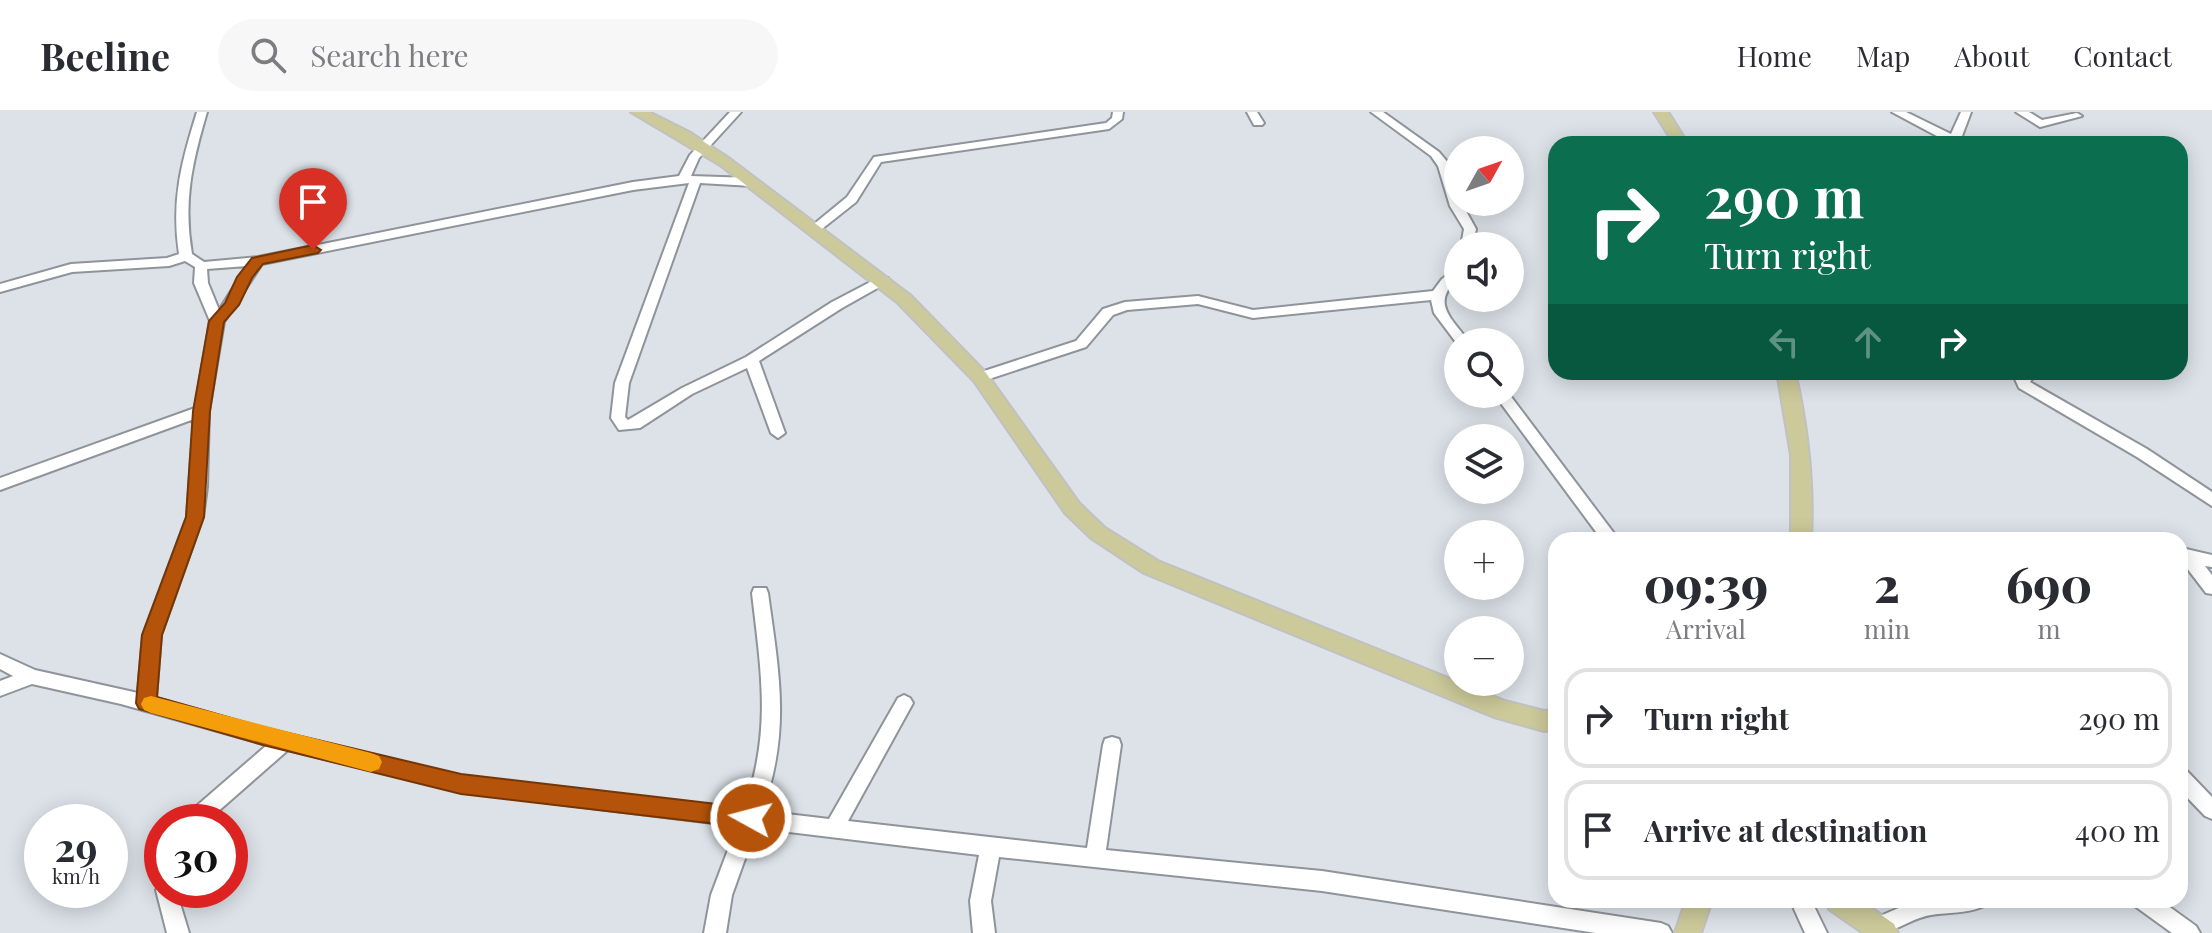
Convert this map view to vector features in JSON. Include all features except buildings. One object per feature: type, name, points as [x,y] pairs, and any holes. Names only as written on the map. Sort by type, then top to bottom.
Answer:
[{"type":"main road","points":[[638,112],[703,147],[883,281],[980,377],[1072,508],[1098,533],[1151,567],[1502,710],[1548,721]]},
{"type":"main road","points":[[1661,112],[1676,136]]},
{"type":"main road","points":[[1788,380],[1796,412],[1801,464],[1801,532]]},
{"type":"main road","points":[[1688,933],[1696,908]]},
{"type":"main road","points":[[1849,908],[1881,930]]},
{"type":"street","points":[[202,112],[180,186],[180,230],[186,256],[201,266],[258,261],[561,198],[690,179],[752,182]]},
{"type":"street","points":[[736,112],[687,167],[690,179],[622,383],[618,418],[624,426],[635,424],[687,391],[751,360],[837,305],[883,281]]},
{"type":"street","points":[[814,229],[852,199],[878,159],[1109,126],[1117,119],[1118,112]]},
{"type":"street","points":[[1376,112],[1435,154],[1444,165],[1456,206],[1469,232]]},
{"type":"street","points":[[1897,112],[1942,136]]},
{"type":"street","points":[[1956,136],[1966,112]]},
{"type":"street","points":[[2021,112],[2040,124],[2077,116]]},
{"type":"street","points":[[0,288],[71,268],[169,262],[186,256]]},
{"type":"street","points":[[146,703],[152,635],[195,517],[202,411],[217,321],[231,305],[245,277],[258,261]]},
{"type":"street","points":[[201,266],[201,283],[217,321]]},
{"type":"street","points":[[1444,283],[1436,295],[1438,307],[1452,328]]},
{"type":"street","points":[[980,377],[1081,344],[1108,312],[1125,306],[1198,300],[1253,314],[1436,295]]},
{"type":"street","points":[[751,360],[778,433]]},
{"type":"street","points":[[2022,380],[2024,385],[2142,453],[2212,500]]},
{"type":"street","points":[[1512,408],[1605,532]]},
{"type":"street","points":[[0,484],[202,411]]},
{"type":"street","points":[[2188,556],[2212,561]]},
{"type":"street","points":[[2188,560],[2212,588]]},
{"type":"street","points":[[715,933],[716,909],[751,818],[772,737],[774,704],[760,593]]},
{"type":"street","points":[[0,661],[31,677],[146,703],[461,784],[991,847],[1322,881],[1661,933]]},
{"type":"street","points":[[0,689],[31,677]]},
{"type":"street","points":[[834,828],[904,703]]},
{"type":"street","points":[[213,804],[285,741]]},
{"type":"street","points":[[1095,858],[1112,745]]},
{"type":"street","points":[[2188,785],[2212,810]]},
{"type":"street","points":[[984,933],[981,895],[991,847]]},
{"type":"street","points":[[171,908],[178,933]]},
{"type":"street","points":[[1804,908],[1816,933]]},
{"type":"street","points":[[1881,930],[1923,908]]},
{"type":"street","points":[[2154,908],[2189,933]]},
{"type":"slow traffic","points":[[151,704],[371,762]]},
{"type":"route","points":[[313,250],[258,261],[245,277],[231,305],[217,321],[202,411],[195,517],[152,635],[146,703],[263,736],[461,784],[751,818]]}]
